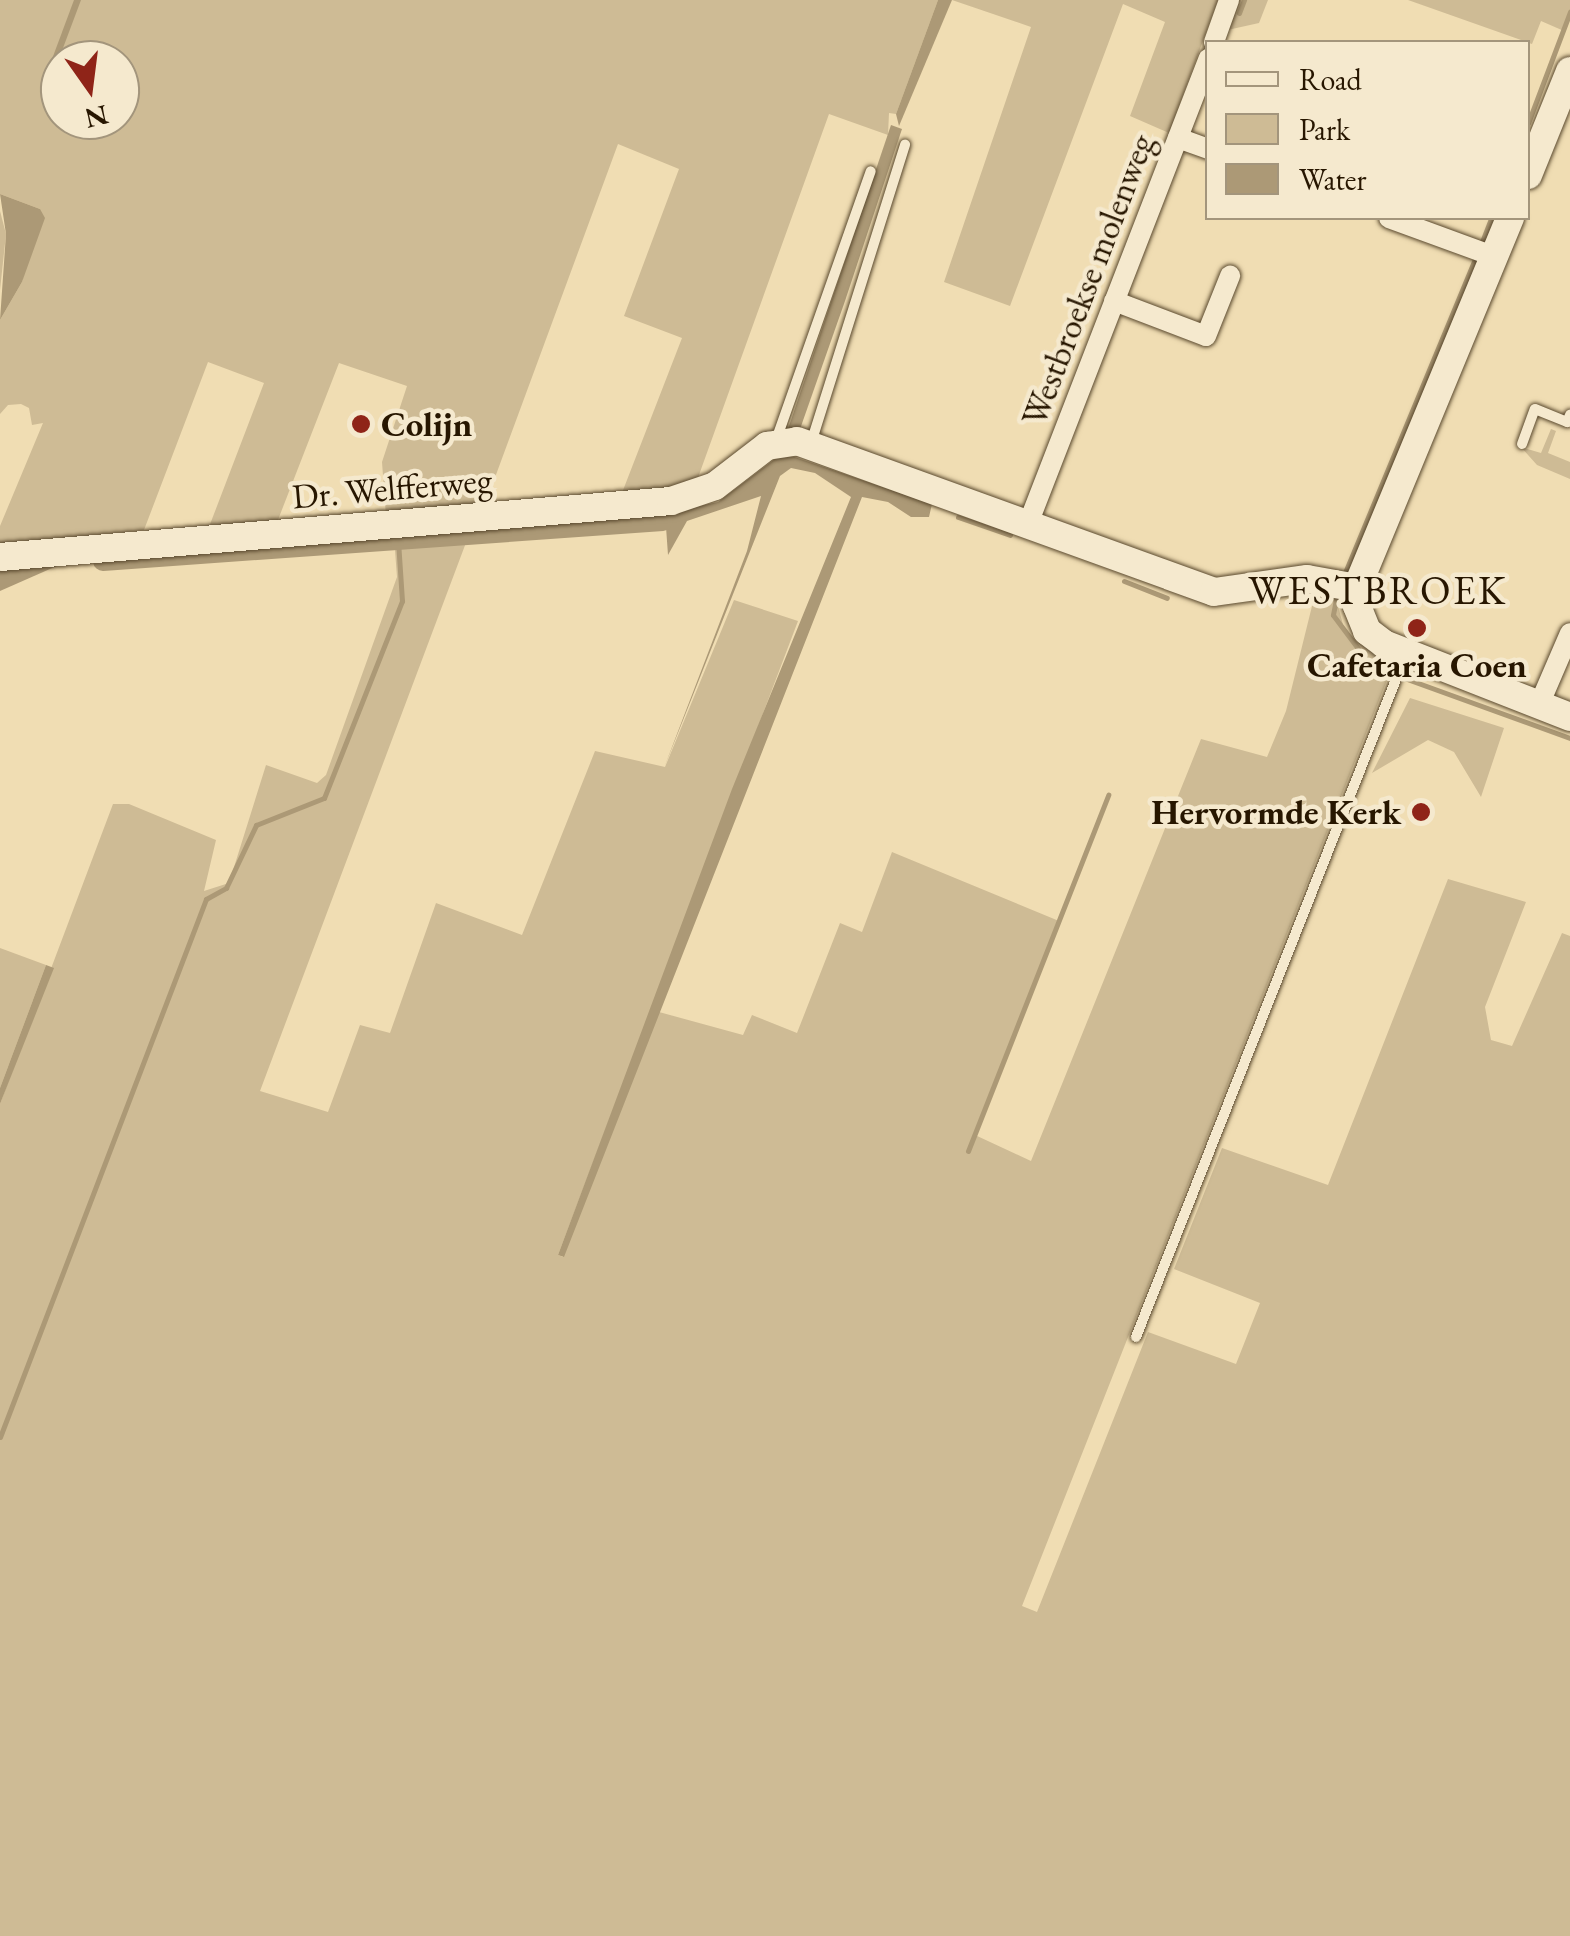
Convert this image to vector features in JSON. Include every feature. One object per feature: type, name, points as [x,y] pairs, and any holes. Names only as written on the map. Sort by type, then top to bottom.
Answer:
[{"type":"street","points":[[1215,40],[1230,0]]},
{"type":"street","name":"Westbroekse molenweg","points":[[1028,524],[1205,67]]},
{"type":"street","points":[[1530,170],[1570,71]]},
{"type":"street","points":[[1178,138],[1205,148]]},
{"type":"street","points":[[1394,220],[1493,256]]},
{"type":"street","points":[[1509,220],[1348,586],[1367,631],[1407,653],[1570,717]]},
{"type":"street","points":[[1114,300],[1206,336],[1230,276]]},
{"type":"street","points":[[776,443],[809,442],[1214,592],[1307,580],[1348,586]]},
{"type":"street","name":"Dr. Welfferweg","points":[[0,557],[671,501],[716,486],[776,443]]},
{"type":"street","points":[[1539,705],[1570,633]]},
{"type":"lane","points":[[809,442],[905,144]]},
{"type":"lane","points":[[776,443],[871,170]]},
{"type":"lane","points":[[1522,444],[1535,410],[1568,422],[1570,415]]},
{"type":"lane","points":[[1136,1336],[1407,653]]},
{"type":"green space","points":[[0,0],[938,0],[896,114],[889,113],[888,135],[829,114],[695,486],[620,498],[682,338],[624,316],[679,169],[618,144],[483,510],[386,517],[382,462],[407,386],[339,363],[276,525],[209,527],[264,383],[208,362],[144,530],[0,545],[0,526],[43,423],[32,425],[29,408],[21,404],[8,405],[0,414],[0,320],[22,282],[40,209],[0,194]]},
{"type":"green space","points":[[952,0],[1218,0],[1169,133],[1130,116],[1165,22],[1123,4],[1010,306],[944,282],[1031,27]]},
{"type":"green space","points":[[1235,0],[1268,0],[1259,23],[1223,31]]},
{"type":"green space","points":[[1408,0],[1570,0],[1564,31],[1541,21],[1532,44],[1530,40]]},
{"type":"green space","points":[[0,211],[6,234],[0,290]]},
{"type":"green space","points":[[1551,429],[1556,431],[1548,453],[1570,462],[1570,479],[1537,465],[1521,447],[1541,453]]},
{"type":"green space","points":[[470,532],[260,1091],[328,1112],[360,1025],[390,1033],[436,903],[522,935],[595,751],[665,767],[734,600],[798,621],[558,1255],[563,1257],[659,1012],[743,1035],[752,1015],[797,1033],[840,923],[862,932],[892,852],[1059,921],[975,1135],[1031,1161],[1201,739],[1267,757],[1286,711],[1315,594],[1334,591],[1345,632],[1393,665],[1022,1606],[1037,1612],[1148,1332],[1236,1364],[1260,1303],[1174,1269],[1222,1148],[1328,1185],[1448,879],[1526,902],[1485,1007],[1491,1040],[1512,1046],[1562,933],[1570,936],[1570,1936],[0,1936],[0,1104],[113,804],[129,804],[216,840],[204,891],[229,883],[266,765],[317,783],[326,775],[397,577],[394,537]]},
{"type":"green space","points":[[1410,698],[1504,728],[1481,797],[1454,752],[1428,740],[1372,773]]},
{"type":"green space","points":[[0,948],[46,965],[0,1088]]},
{"type":"water","points":[[74,0],[81,0],[66,40],[59,40]]},
{"type":"water","points":[[938,0],[952,0],[899,126],[896,114]]},
{"type":"water","points":[[891,125],[902,129],[845,301],[799,432],[788,429]]},
{"type":"water","points":[[0,194],[40,209],[45,218],[22,282],[0,320],[6,234]]},
{"type":"water","points":[[783,453],[932,504],[929,517],[911,517],[888,502],[862,497],[564,1257],[558,1255],[732,789],[851,497],[815,473],[791,468],[780,476],[664,768],[747,551],[761,496],[687,521],[668,555],[666,527],[635,528],[638,519],[718,502]]},
{"type":"water","points":[[0,565],[59,565],[0,591]]},
{"type":"water","points":[[46,965],[54,968],[0,1104],[0,1088]]},
{"type":"waterway","points":[[1239,13],[1244,0]]},
{"type":"waterway","points":[[1530,118],[1570,12]]},
{"type":"waterway","points":[[1480,247],[1490,220]]},
{"type":"waterway","points":[[1344,575],[1476,257]]},
{"type":"waterway","points":[[958,517],[1010,535]]},
{"type":"waterway","points":[[103,561],[663,521]]},
{"type":"waterway","points":[[0,1437],[206,899],[226,888],[256,825],[324,798],[402,601],[398,540]]},
{"type":"waterway","points":[[1124,581],[1167,598]]},
{"type":"waterway","points":[[1337,594],[1333,615],[1371,666],[1570,738]]},
{"type":"waterway","points":[[968,1151],[1108,795]]},
{"type":"place","name":"Colijn","points":[[361,424]]},
{"type":"place","name":"Cafetaria Coen","points":[[1417,628]]},
{"type":"place","name":"Hervormde Kerk","points":[[1421,812]]},
{"type":"district","name":"WESTBROEK","points":[[1378,590]]}]
